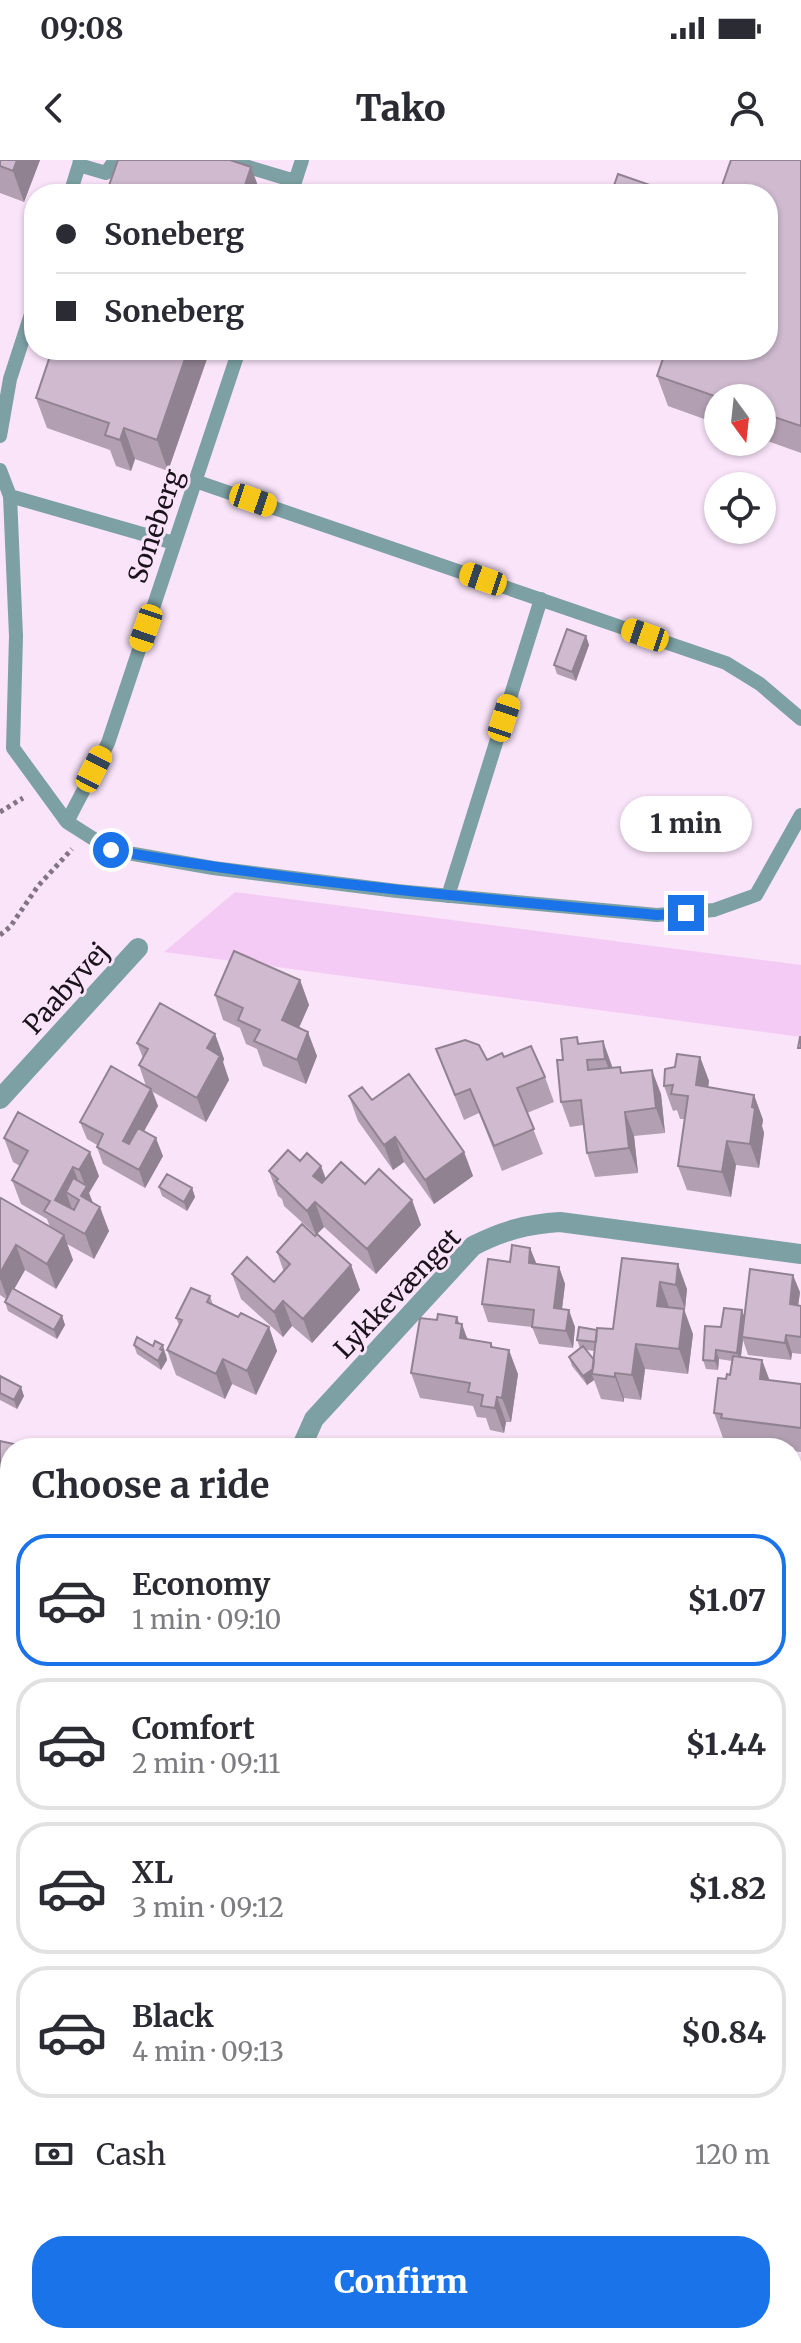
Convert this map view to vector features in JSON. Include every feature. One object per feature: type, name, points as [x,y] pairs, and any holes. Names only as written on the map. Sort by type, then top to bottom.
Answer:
[{"type":"street","name":"Paabyvej","points":[[0,1099],[138,948]]},
{"type":"street","name":"Lykkevænget","points":[[305,1438],[314,1419],[473,1246],[500,1232],[530,1223],[560,1222],[801,1254]]},
{"type":"lane","points":[[73,184],[79,162],[106,173],[115,160]]},
{"type":"lane","points":[[225,160],[283,184]]},
{"type":"lane","points":[[294,184],[302,160]]},
{"type":"lane","points":[[0,436],[4,393],[24,334]]},
{"type":"lane","name":"Soneberg","points":[[67,822],[108,743],[236,360]]},
{"type":"lane","points":[[0,470],[10,496],[16,636],[13,748],[67,822],[111,850],[213,868],[448,896],[657,915],[714,910],[756,895],[801,815]]},
{"type":"lane","points":[[195,481],[726,663],[760,684],[801,719]]},
{"type":"lane","points":[[10,496],[174,543]]},
{"type":"lane","points":[[448,896],[541,599]]},
{"type":"path","points":[[0,935],[10,927],[38,886],[86,834]]},
{"type":"shaded area","points":[[235,892],[801,965],[801,1037],[164,952]]},
{"type":"building","points":[[0,160],[17,160],[13,171],[0,166]]},
{"type":"building","points":[[118,160],[230,160],[251,167],[245,184],[110,184]]},
{"type":"building","points":[[731,160],[801,160],[801,426],[776,418],[776,384],[704,384],[704,392],[657,376],[663,360],[778,360],[778,184],[723,184]]},
{"type":"building","points":[[618,174],[647,184],[614,184]]},
{"type":"building","points":[[49,360],[185,360],[157,440],[124,428],[120,440],[105,435],[109,423],[36,398]]},
{"type":"building","points":[[567,629],[586,636],[572,672],[554,665]]},
{"type":"building","points":[[234,951],[300,980],[282,1020],[308,1032],[297,1060],[254,1041],[260,1030],[238,1020],[243,1008],[215,995]]},
{"type":"building","points":[[160,1003],[215,1034],[207,1048],[220,1056],[197,1098],[139,1065],[148,1049],[137,1043]]},
{"type":"building","points":[[577,1037],[578,1044],[603,1041],[605,1059],[587,1060],[588,1070],[620,1067],[621,1073],[652,1070],[656,1108],[625,1112],[629,1148],[587,1153],[581,1100],[561,1102],[557,1060],[563,1060],[561,1039]]},
{"type":"building","points":[[465,1040],[479,1045],[487,1060],[531,1046],[545,1077],[517,1088],[534,1129],[494,1146],[470,1089],[455,1095],[436,1049]]},
{"type":"building","points":[[677,1054],[700,1057],[696,1085],[754,1095],[750,1144],[727,1141],[722,1172],[678,1166],[688,1096],[671,1094],[673,1085],[664,1086],[665,1069],[675,1067]]},
{"type":"building","points":[[111,1066],[151,1089],[123,1141],[129,1144],[138,1128],[156,1138],[139,1170],[97,1147],[103,1134],[80,1122]]},
{"type":"building","points":[[409,1074],[464,1152],[425,1180],[395,1137],[384,1145],[349,1096],[362,1087],[372,1100]]},
{"type":"building","points":[[18,1112],[90,1152],[79,1170],[73,1167],[55,1200],[74,1210],[79,1200],[66,1192],[73,1178],[87,1186],[81,1196],[100,1207],[85,1234],[44,1211],[50,1201],[12,1180],[28,1151],[4,1138]]},
{"type":"building","points":[[288,1150],[300,1161],[307,1153],[321,1166],[313,1176],[322,1183],[341,1162],[365,1184],[379,1169],[412,1200],[367,1249],[315,1202],[307,1211],[276,1181],[278,1179],[269,1171]]},
{"type":"building","points":[[167,1174],[192,1188],[184,1202],[159,1187]]},
{"type":"building","points":[[1,1198],[64,1235],[47,1264],[16,1245],[0,1273]]},
{"type":"building","points":[[302,1224],[351,1265],[303,1319],[283,1301],[274,1312],[232,1274],[247,1257],[274,1282],[290,1264],[277,1252]]},
{"type":"building","points":[[512,1245],[530,1248],[529,1263],[559,1267],[554,1308],[569,1310],[566,1331],[532,1327],[534,1310],[482,1304],[488,1259],[510,1262]]},
{"type":"building","points":[[622,1258],[678,1264],[676,1285],[660,1282],[657,1306],[684,1309],[679,1349],[636,1344],[632,1375],[615,1373],[615,1377],[592,1374],[597,1328],[613,1329]]},
{"type":"building","points":[[750,1269],[793,1275],[790,1304],[801,1306],[801,1337],[786,1335],[785,1343],[742,1337]]},
{"type":"building","points":[[12,1288],[62,1316],[54,1330],[5,1302]]},
{"type":"building","points":[[191,1288],[210,1296],[207,1302],[238,1317],[241,1313],[269,1327],[247,1371],[223,1359],[216,1374],[167,1350],[182,1320],[176,1318]]},
{"type":"building","points":[[724,1308],[742,1310],[737,1353],[716,1350],[715,1361],[703,1360],[705,1326],[721,1327]]},
{"type":"building","points":[[438,1314],[457,1317],[456,1323],[462,1324],[460,1338],[491,1343],[491,1347],[509,1350],[502,1398],[497,1397],[495,1408],[481,1406],[483,1395],[468,1392],[470,1383],[411,1373],[420,1318],[437,1320]]},
{"type":"building","points":[[579,1327],[597,1330],[596,1342],[577,1340]]},
{"type":"building","points":[[137,1337],[153,1346],[155,1341],[163,1345],[158,1361],[134,1345]]},
{"type":"building","points":[[583,1346],[594,1360],[593,1369],[583,1376],[569,1357]]},
{"type":"building","points":[[733,1356],[762,1360],[760,1379],[801,1384],[801,1428],[721,1418],[722,1414],[714,1413],[718,1378],[726,1379],[727,1374],[730,1375]]},
{"type":"building","points":[[0,1376],[21,1387],[14,1400],[0,1393]]},
{"type":"route","points":[[111,850],[213,868],[397,891],[657,915],[686,913]]}]
